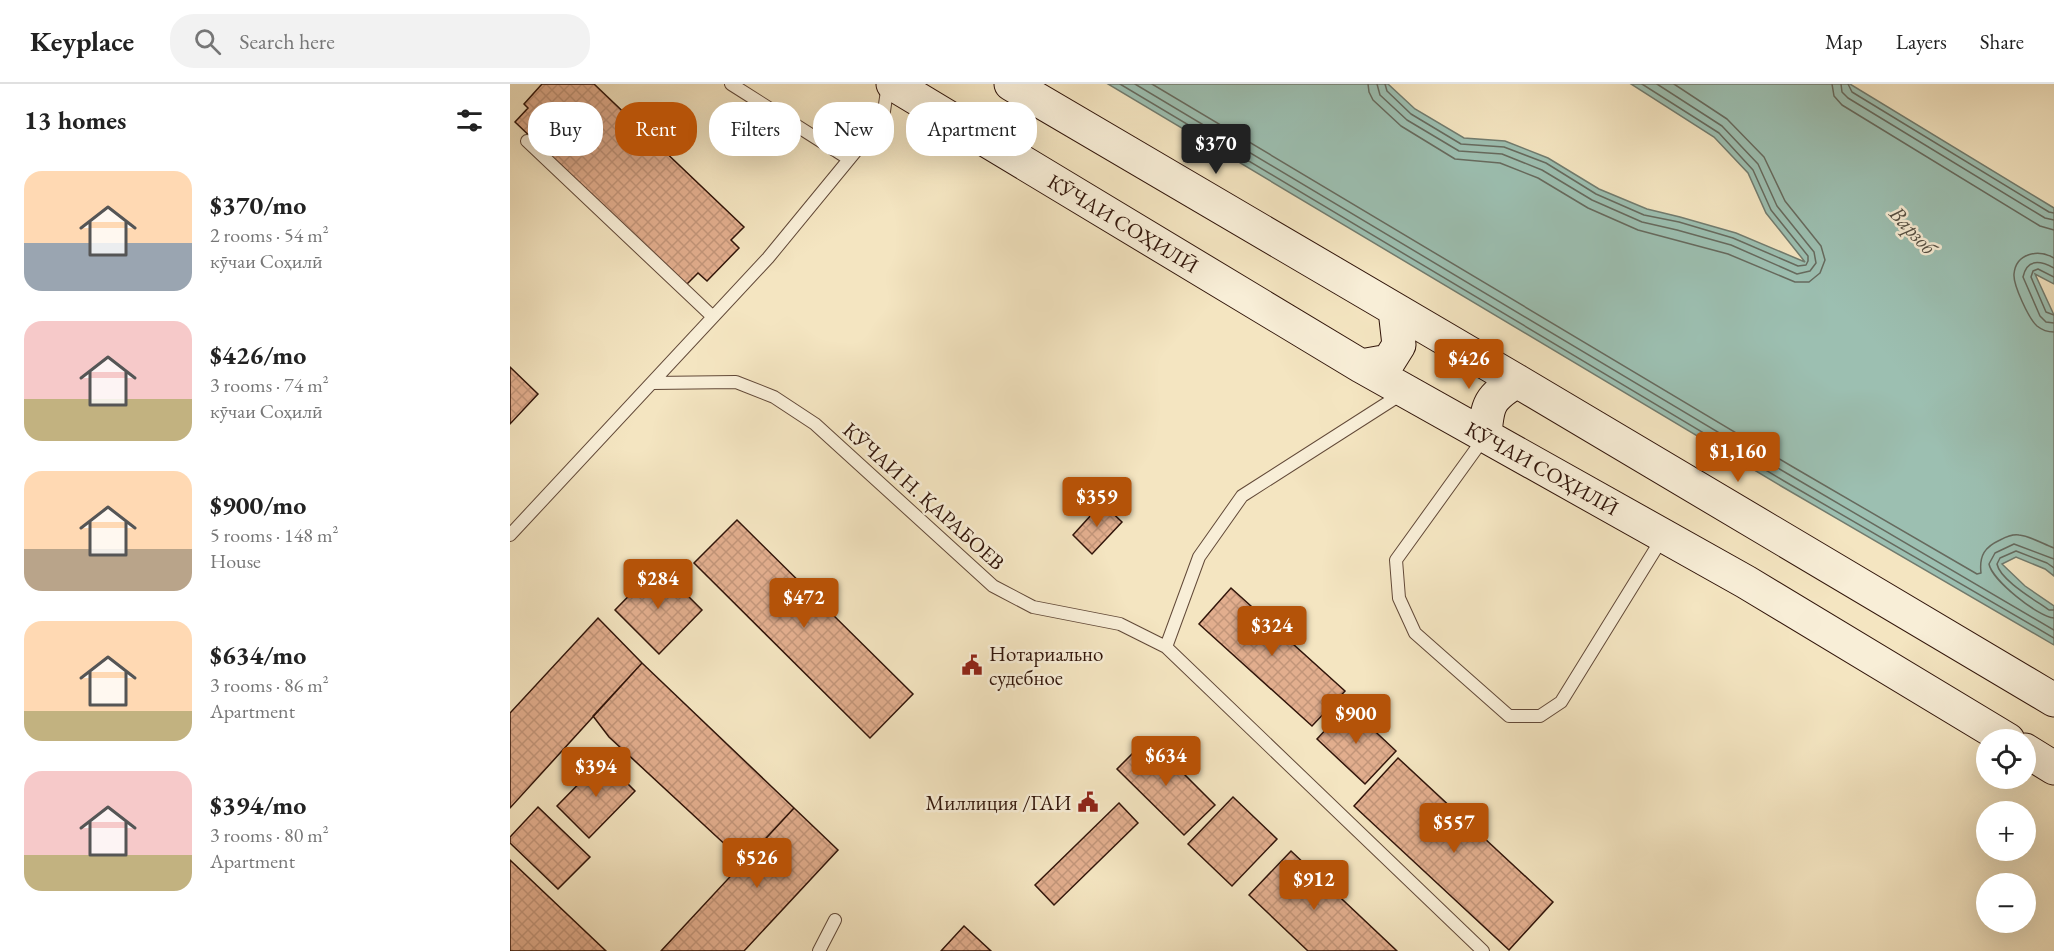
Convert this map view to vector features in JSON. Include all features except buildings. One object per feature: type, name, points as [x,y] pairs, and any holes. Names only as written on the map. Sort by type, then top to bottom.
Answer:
[{"type":"main road","name":"КӮЧАИ СОҲИЛӢ","points":[[893,84],[1361,366],[1746,582],[1990,729]]},
{"type":"main road","points":[[1011,84],[2054,700]]},
{"type":"main road","points":[[1361,366],[1389,361],[1399,345],[1395,310]]},
{"type":"main road","points":[[1485,436],[1486,411],[1497,393],[1517,381]]},
{"type":"main road","points":[[2036,757],[2054,768]]},
{"type":"lane","points":[[731,84],[849,159]]},
{"type":"lane","points":[[510,535],[768,258],[884,118],[888,84]]},
{"type":"lane","points":[[527,141],[713,317]]},
{"type":"lane","name":"КӮЧАИ Н. ҚАРАБОЕВ","points":[[652,383],[736,382],[774,397],[815,424],[993,586],[1033,607],[1120,624],[1166,647],[1483,951]]},
{"type":"lane","points":[[1166,647],[1199,557],[1242,496],[1405,391]]},
{"type":"lane","points":[[1485,436],[1396,561],[1399,598],[1415,633],[1509,716],[1540,716],[1561,702],[1664,536]]},
{"type":"lane","points":[[819,951],[835,920]]},
{"type":"water","name":"Варзоб","points":[[1108,84],[1388,84],[1415,109],[1464,138],[1505,141],[1548,158],[1599,189],[1647,209],[1736,233],[1805,262],[1766,213],[1748,173],[1714,137],[1631,84],[1850,84],[2054,208],[2054,284],[2035,274],[2054,315],[2054,576],[2045,569],[2016,557],[2002,564],[2025,586],[2054,606],[2054,645],[1781,486]]},
{"type":"place","name":"Нотариально судебное","points":[[972,665]]},
{"type":"place","name":"Миллиция /ГАИ","points":[[1088,802]]}]
